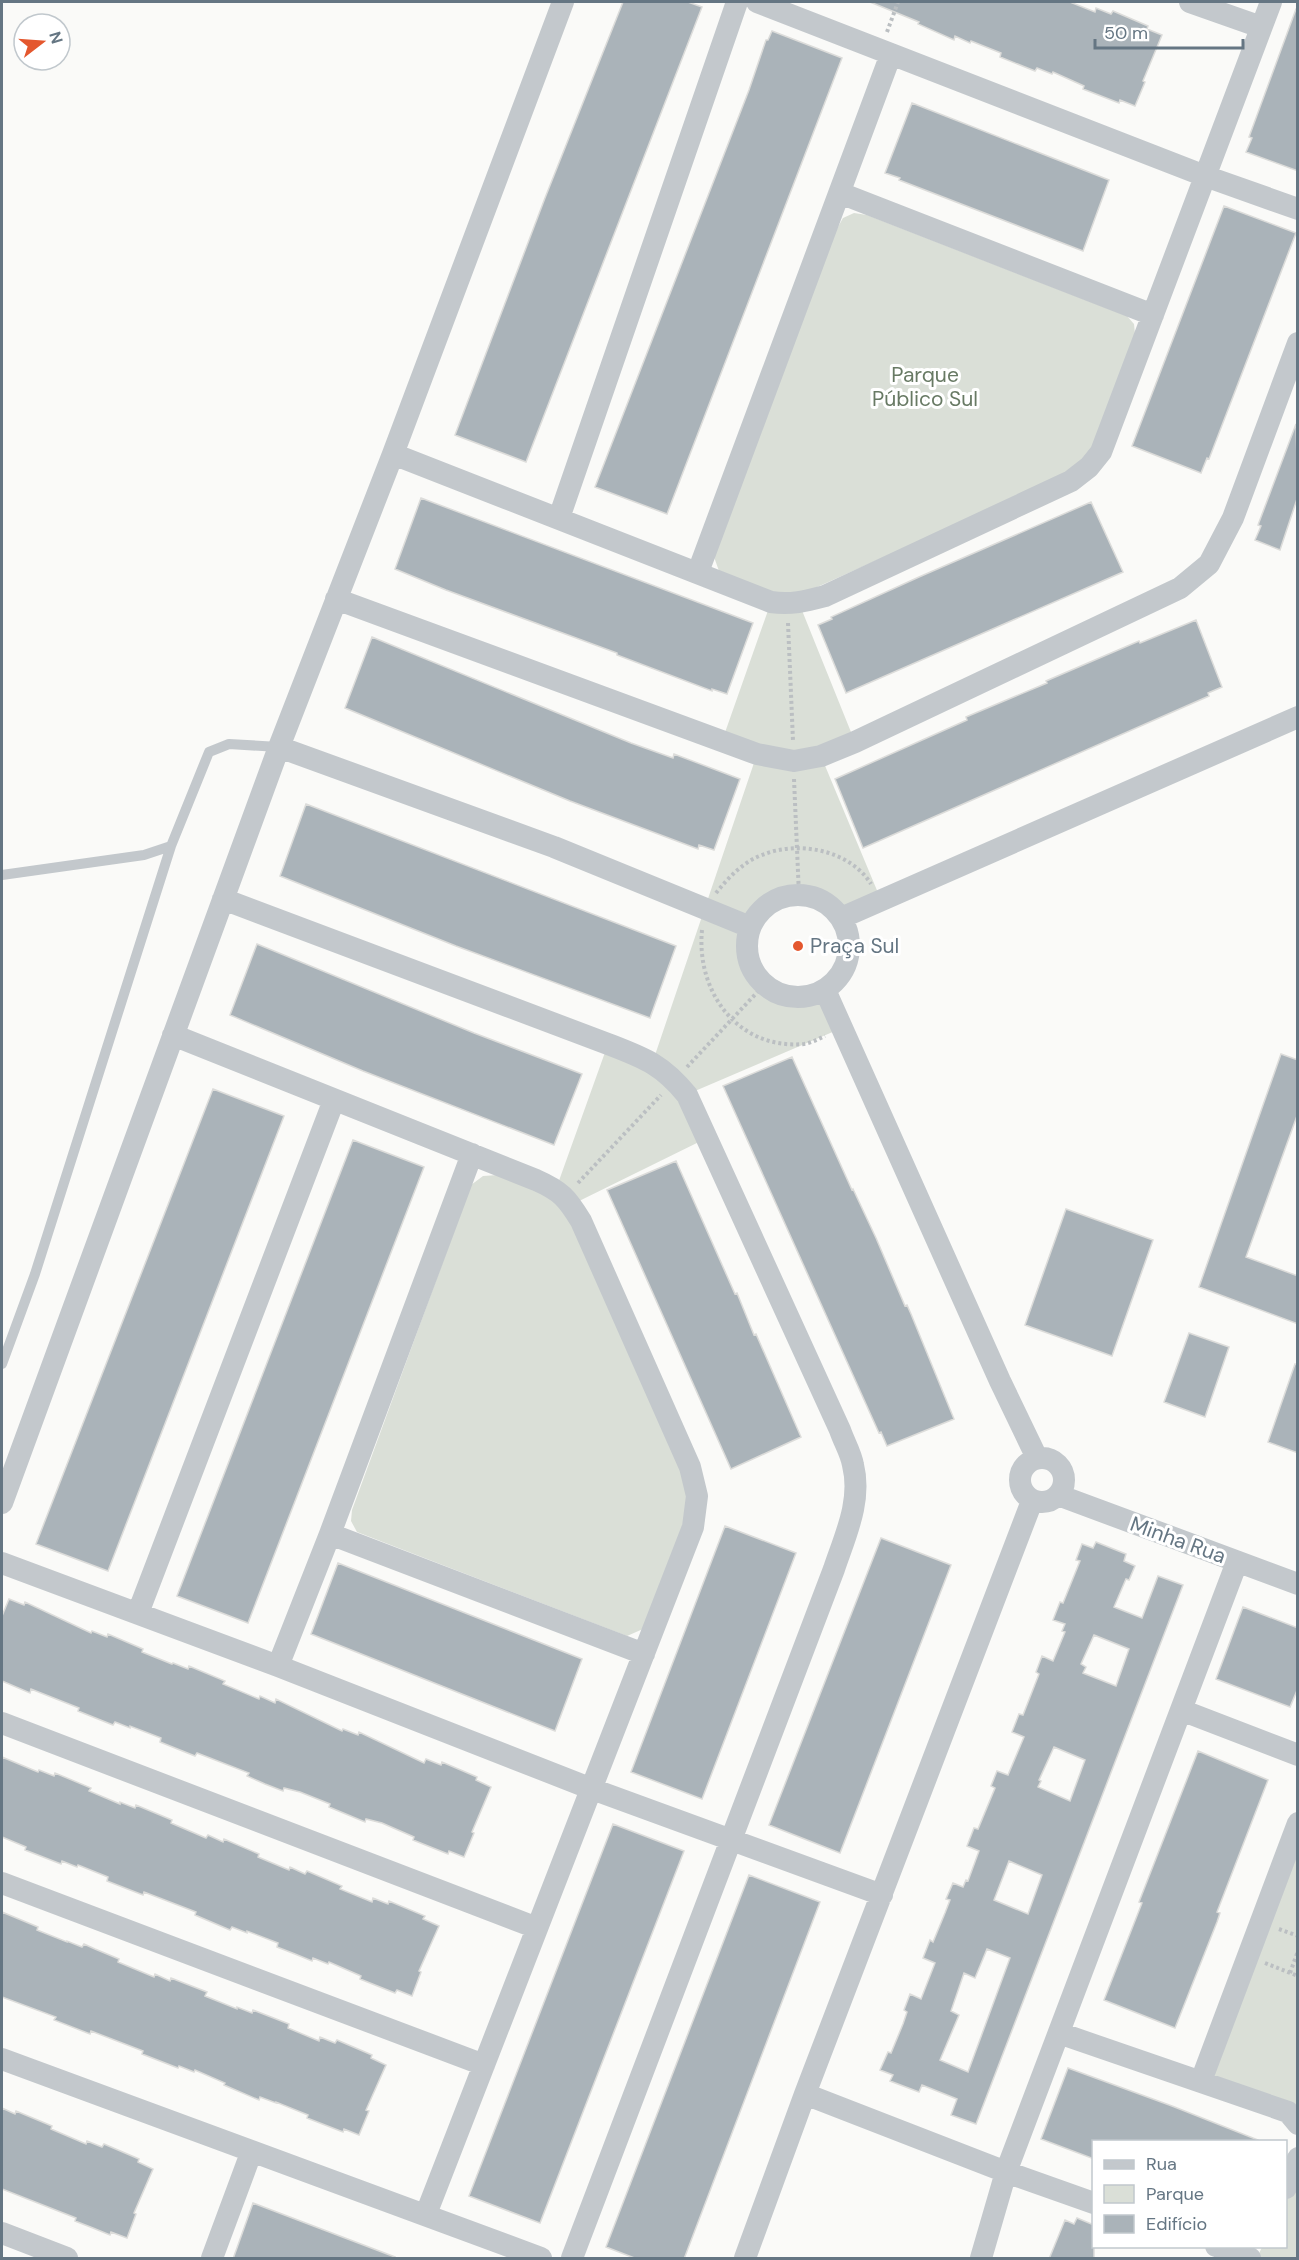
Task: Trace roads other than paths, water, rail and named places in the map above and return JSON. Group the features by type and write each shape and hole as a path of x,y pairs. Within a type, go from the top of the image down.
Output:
{"street":[{"path":"2,1503 279,747 393,454 563,2"},
{"path":"559,518 737,2"},
{"path":"757,2 1205,176 1298,209"},
{"path":"1190,2 1261,27"},
{"path":"393,454 771,602 787,604 825,596 1071,482 1089,467 1101,452 1271,2"},
{"path":"698,572 840,193 886,52"},
{"path":"840,193 1153,315"},
{"path":"336,599 757,754 794,761 821,756 866,737 1180,588 1209,564 1233,518 1298,343"},
{"path":"841,918 1298,717"},
{"path":"279,747 554,847 750,927"},
{"path":"799,895 815,898 830,906 841,918 848,933 847,964 838,980 825,990 810,996 794,998 764,985 754,972 748,957 747,942 750,927 758,914 769,904 783,897 799,895"},
{"path":"223,899 652,1062 675,1080 687,1095 840,1430 853,1464 856,1487 854,1509 834,1569 572,2259"},
{"path":"825,990 1000,1381 1037,1458"},
{"path":"173,1035 472,1154 555,1189 566,1196 581,1221 690,1467 697,1497 693,1527 426,2214"},
{"path":"138,1613 334,1100"},
{"path":"278,1666 330,1534 472,1154"},
{"path":"1037,1458 1051,1460 1061,1469 1064,1482 1058,1495 1046,1502 1032,1501 1022,1491 1019,1478 1025,1465 1037,1458"},
{"name":"Minha Rua","path":"1058,1495 1298,1584"},
{"path":"745,2259 1032,1501"},
{"path":"330,1534 644,1654"},
{"path":"981,2259 1006,2172 1238,1562"},
{"path":"2,1563 278,1666 591,1789 882,1895"},
{"path":"1181,1710 1298,1755"},
{"path":"2,1723 537,1928"},
{"path":"1201,2081 1298,1823"},
{"path":"2,1883 484,2065"},
{"path":"1059,2033 1288,2112 1298,2124"},
{"path":"2,2059 251,2153 426,2214 541,2259"},
{"path":"806,2094 1006,2172 1092,2202"},
{"path":"212,2259 251,2153"},
{"path":"1287,2186 1298,2158"},
{"path":"2,2233 67,2259"},
{"path":"1219,2248 1245,2257 1260,2248"}],"lane":[{"path":"2,1364 35,1274 171,846 209,752 229,744 279,747"},
{"path":"2,875 144,855 171,846"}],"place":[{"name":"Praça Sul","path":"798,946"}],"park label":[{"name":"Parque Público Sul","path":"925,387"}]}
